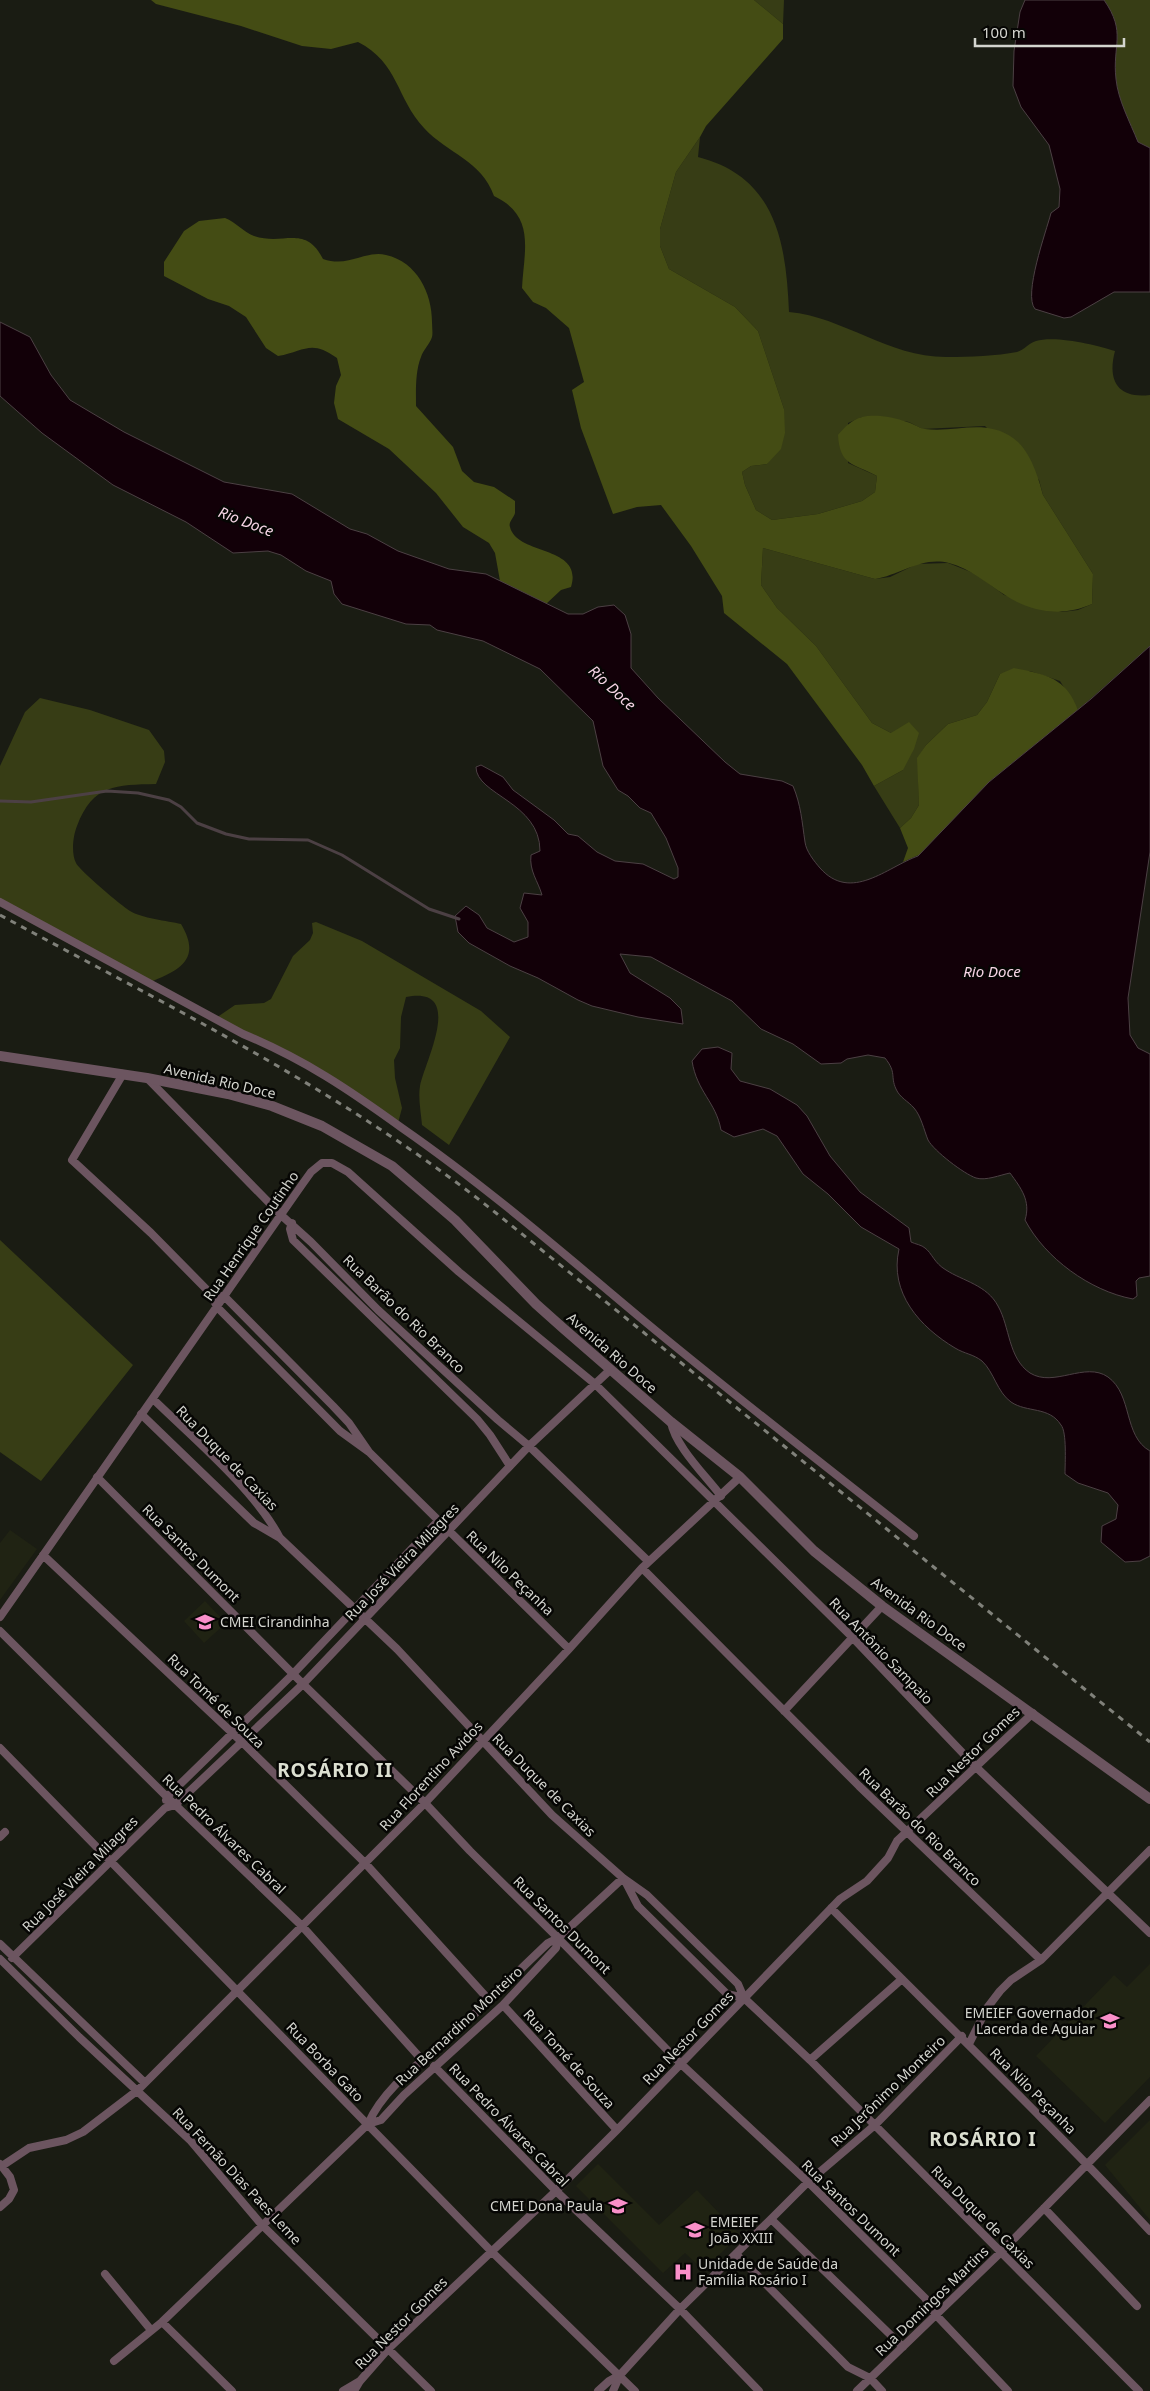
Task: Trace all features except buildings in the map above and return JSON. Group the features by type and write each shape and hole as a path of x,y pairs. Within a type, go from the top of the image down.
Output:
{"street":[{"path":"0,902 242,1034 282,1051 335,1080 499,1199 644,1320 914,1536"},
{"name":"Avenida Rio Doce","path":"0,1056 148,1078 228,1094 272,1106 322,1126 384,1162 455,1220 536,1304 610,1370 740,1477 814,1551 882,1606 1150,1799"},
{"path":"123,1074 72,1160 151,1232 211,1294 225,1297"},
{"name":"Rua Barão do Rio Branco","path":"148,1078 281,1215 292,1223 378,1310 529,1446 648,1561"},
{"name":"Rua Henrique Coutinho","path":"0,1617 311,1172 322,1163 332,1163 348,1172 459,1272 595,1384"},
{"path":"292,1223 290,1229 294,1240 477,1419 510,1466"},
{"name":"Rua Nilo Peçanha","path":"211,1294 217,1307 340,1432 369,1452"},
{"name":"Rua Nilo Peçanha","path":"225,1297 349,1423 369,1452 569,1649"},
{"name":"Rua José Vieira Milagres","path":"12,1958 165,1808 175,1805 243,1743 303,1684 529,1446 610,1370"},
{"name":"Rua Antônio Sampaio","path":"595,1384 853,1638 977,1768 1150,1933"},
{"name":"Rua Duque de Caxias","path":"153,1399 248,1495 272,1523 280,1538"},
{"name":"Rua Duque de Caxias","path":"141,1414 254,1523 280,1538 364,1618 435,1688 552,1815 623,1878 647,1895 738,1984 744,1998 810,2060 1139,2391"},
{"path":"671,1422 673,1432 682,1446 721,1496"},
{"name":"Rua Santos Dumont","path":"97,1476 303,1684 426,1803 470,1852 558,1938 680,2063 808,2182 925,2298 936,2315 1008,2391"},
{"name":"Rua Florentino Avidos","path":"1,2165 29,2148 66,2140 83,2132 138,2090 426,1803 648,1561 714,1503 740,1477"},
{"path":"165,1808 166,1797 293,1674 438,1521"},
{"name":"Rua Tomé de Souza","path":"43,1555 243,1743 365,1863 489,2000"},
{"name":"Rua Barão do Rio Branco","path":"642,1568 784,1711 1040,1960"},
{"path":"784,1711 882,1606"},
{"name":"Rua Pedro Álvares Cabral","path":"0,1631 166,1797 302,1926 423,2061"},
{"name":"Rua Nestor Gomes","path":"354,2391 360,2381 388,2349 556,2191 831,1908 847,1893 867,1881 888,1858 897,1841 977,1768 1032,1713"},
{"name":"Rua Borba Gato","path":"0,1748 492,2252 635,2391"},
{"path":"969,2044 987,2008 1000,1991 1011,1980 1040,1960 1150,1850"},
{"name":"Rua Duque de Caxias","path":"623,1878 638,1906 727,1994 744,1998"},
{"name":"Rua Bernardino Monteiro","path":"114,2361 162,2322 368,2124 373,2112 394,2087 548,1943 558,1938 623,1878"},
{"name":"Rua Nilo Peçanha","path":"831,1908 902,1980 962,2036 1087,2163 1150,2231"},
{"name":"Rua Bernardino Monteiro","path":"368,2124 381,2120 434,2066 503,2005 556,1948 558,1938"},
{"path":"0,1944 12,1958 145,2083"},
{"name":"Rua Fernão Dias Paes Leme","path":"2,1966 190,2140 262,2224 430,2391"},
{"path":"810,2060 902,1980"},
{"name":"Rua Tomé de Souza","path":"503,2005 617,2130"},
{"name":"Rua Jerônimo Monteiro","path":"598,2391 620,2376 680,2309 808,2182 875,2125 962,2036"},
{"name":"Rua Pedro Álvares Cabral","path":"434,2066 556,2191 680,2309 759,2391"},
{"name":"Rua Domingos Martins","path":"857,2391 1000,2253 1150,2100"},
{"path":"0,2207 9,2199 14,2190 13,2182 1,2165"},
{"path":"1044,2208 1136,2306"},
{"path":"771,2219 903,2347"},
{"path":"736,2254 848,2367 870,2378 882,2391"},
{"path":"105,2274 151,2330"},
{"path":"162,2322 232,2391"},
{"name":"Rua Jerônimo Monteiro","path":"613,2391 620,2376"},
{"name":"Rua Nestor Gomes","path":"343,2391 360,2381"}],"shaded area":[{"path":"10,1530 37,1549 0,1600 0,1543"},
{"name":"CMEI Cirandinha","path":"205,1601 226,1623 204,1643 184,1621"},
{"name":"EMEIEF Governador Lacerda de Aguiar","path":"1150,1964 1150,2077 1105,2123 1036,2056 1114,1975 1127,1987"},
{"path":"1150,2120 1150,2220 1105,2165"},
{"name":"EMEIEF João XXIII","path":"598,2164 659,2225 697,2190 740,2235 703,2270 685,2253 663,2273 576,2186"}],"green space":[{"path":"151,0 754,0 783,24 783,39 706,126 676,172 660,229 660,246 669,269 735,307 758,331 784,409 785,433 781,449 767,464 751,466 742,472 745,485 756,510 772,520 818,514 862,501 875,492 877,476 849,462 839,445 838,435 858,418 873,416 890,417 920,428 937,430 981,427 992,429 1013,438 1029,456 1043,495 1093,574 1092,604 1070,611 1059,612 1025,606 971,573 949,563 930,562 920,564 875,579 763,548 761,585 777,608 816,646 872,723 891,733 909,722 919,733 914,749 903,770 874,786 862,765 787,664 724,613 722,596 691,546 661,505 637,507 613,514 581,428 572,390 584,382 569,328 546,308 533,302 522,288 525,247 522,224 516,213 507,204 494,196 481,174 424,128 415,117 382,60 358,42 331,49 302,46 241,26 156,4"},
{"path":"754,0 784,0 783,24"},
{"path":"1104,0 1150,0 1150,148 1138,142 1119,95 1115,67 1117,31 1111,11"},
{"path":"700,137 698,157 724,167 745,180 760,196 772,216 784,261 789,312 829,321 886,345 926,356 965,357 1017,352 1033,342 1044,339 1087,344 1115,351 1113,362 1114,379 1123,391 1130,394 1150,395 1150,646 1078,710 1060,681 1030,671 1000,674 987,702 977,715 948,724 926,745 918,758 919,805 911,818 900,828 874,786 903,770 891,733 872,723 816,646 777,608 761,585 763,548 875,579 890,577 917,564 948,563 976,574 1004,595 1062,612 1078,610 1092,604 1093,574 1043,495 1039,480 985,426 922,429 909,422 878,417 862,417 848,423 848,463 877,476 875,492 862,501 818,514 772,520 756,510 745,485 742,472 751,466 767,464 784,409 758,331 735,307 669,269 660,246 660,229 676,172"},
{"path":"225,218 254,236 275,239 293,238 309,242 316,248 323,259 341,261 378,254 386,255 406,264 414,272 421,280 429,300 432,332 431,340 422,354 419,363 416,382 416,406 453,447 462,471 474,482 494,487 515,501 515,513 510,522 510,527 515,536 524,543 559,557 568,564 572,574 571,587 561,590 546,604 500,581 495,553 489,543 463,527 436,493 389,449 338,419 334,403 336,386 341,375 337,358 328,352 314,348 302,349 278,356 266,348 246,317 229,306 208,299 164,276 164,262 184,231 199,221"},
{"path":"1014,668 1045,675 1061,684 1073,699 1078,710 989,782 923,853 903,862 908,848 900,828 911,818 919,805 917,758 926,745 948,724 977,715 987,702 1000,674"},
{"path":"40,698 90,710 149,730 164,751 165,762 156,784 118,787 98,795 83,812 74,835 73,844 74,859 79,867 126,908 141,916 181,924 187,936 189,946 185,962 179,968 150,982 0,901 0,766 25,712"},
{"path":"316,922 362,941 481,1011 510,1037 449,1145 422,1125 419,1100 420,1086 434,1044 438,1013 434,1002 424,996 406,997 401,1017 400,1048 394,1060 395,1078 402,1108 398,1123 330,1081 216,1018 235,1005 264,1003 271,999 293,956 310,940 313,933 312,923"},
{"path":"0,1240 133,1365 41,1481 0,1452"}],"water":[{"path":"1025,0 1104,0 1111,11 1117,31 1115,67 1119,95 1138,142 1150,148 1150,292 1114,292 1071,317 1064,318 1035,309 1032,302 1033,277 1051,213 1059,207 1060,189 1049,145 1021,107 1013,86 1014,51 1020,12"},
{"name":"Rio Doce","path":"0,322 30,337 51,375 70,400 124,432 224,482 292,494 350,529 367,534 398,551 449,569 486,574 568,614 583,614 598,607 614,605 625,615 631,634 631,668 658,698 740,774 782,781 793,786 800,807 805,842 809,852 820,868 832,878 844,882 869,879 918,856 989,782 1091,699 1150,646 1150,852 1128,998 1130,1035 1138,1048 1150,1054 1150,1276 1139,1278 1136,1281 1137,1296 1133,1299 1101,1289 1085,1281 1057,1260 1044,1247 1025,1220 1027,1213 1026,1201 1021,1189 1010,1173 989,1178 976,1178 957,1167 936,1150 928,1140 916,1111 902,1097 894,1085 891,1067 885,1058 868,1055 847,1059 841,1063 821,1064 793,1044 761,1029 732,1001 651,957 620,954 630,973 670,998 681,1009 683,1024 638,1017 592,1006 510,966 469,943 458,932 455,916 466,906 479,915 487,928 514,942 528,937 528,922 520,908 524,893 542,895 531,861 531,855 540,851 537,834 530,821 520,810 486,785 479,777 476,767 481,765 503,777 513,790 554,820 568,834 578,836 597,852 615,861 643,864 674,879 678,877 678,868 666,838 651,813 640,808 628,796 618,790 603,766 593,721 540,669 483,641 437,630 430,625 406,624 342,604 334,594 331,581 306,571 281,555 268,551 233,553 186,522 113,485 42,433 0,396"},
{"path":"718,1047 732,1053 731,1069 740,1081 770,1089 797,1105 807,1116 830,1156 860,1192 909,1228 911,1242 925,1248 942,1267 988,1293 1002,1314 1017,1359 1030,1373 1039,1377 1049,1378 1089,1372 1099,1373 1108,1377 1116,1385 1136,1436 1141,1444 1150,1451 1150,1556 1140,1561 1125,1562 1101,1542 1102,1526 1116,1519 1118,1505 1108,1493 1078,1483 1065,1474 1064,1434 1061,1425 1056,1419 1044,1412 1024,1408 1011,1402 1002,1393 982,1361 942,1340 919,1319 903,1294 899,1280 897,1265 899,1249 861,1227 828,1194 803,1174 777,1136 763,1129 734,1137 721,1130 719,1120 694,1072 692,1061 702,1049"}],"waterway":[{"path":"0,801 31,802 107,791 138,793 169,800 181,807 197,823 226,834 249,839 308,840 342,855 429,909 459,919"}],"railway":[{"path":"0,915 255,1053 379,1128 438,1169 496,1213 1150,1742"}],"place":[{"name":"CMEI Cirandinha","path":"205,1622"},
{"name":"EMEIEF Governador Lacerda de Aguiar","path":"1110,2021"},
{"name":"CMEI Dona Paula","path":"618,2206"},
{"name":"EMEIEF João XXIII","path":"695,2230"},
{"name":"Unidade de Saúde da Família Rosário I","path":"683,2272"}],"district":[{"name":"ROSÁRIO II","path":"335,1770"},
{"name":"ROSÁRIO I","path":"983,2139"}]}
